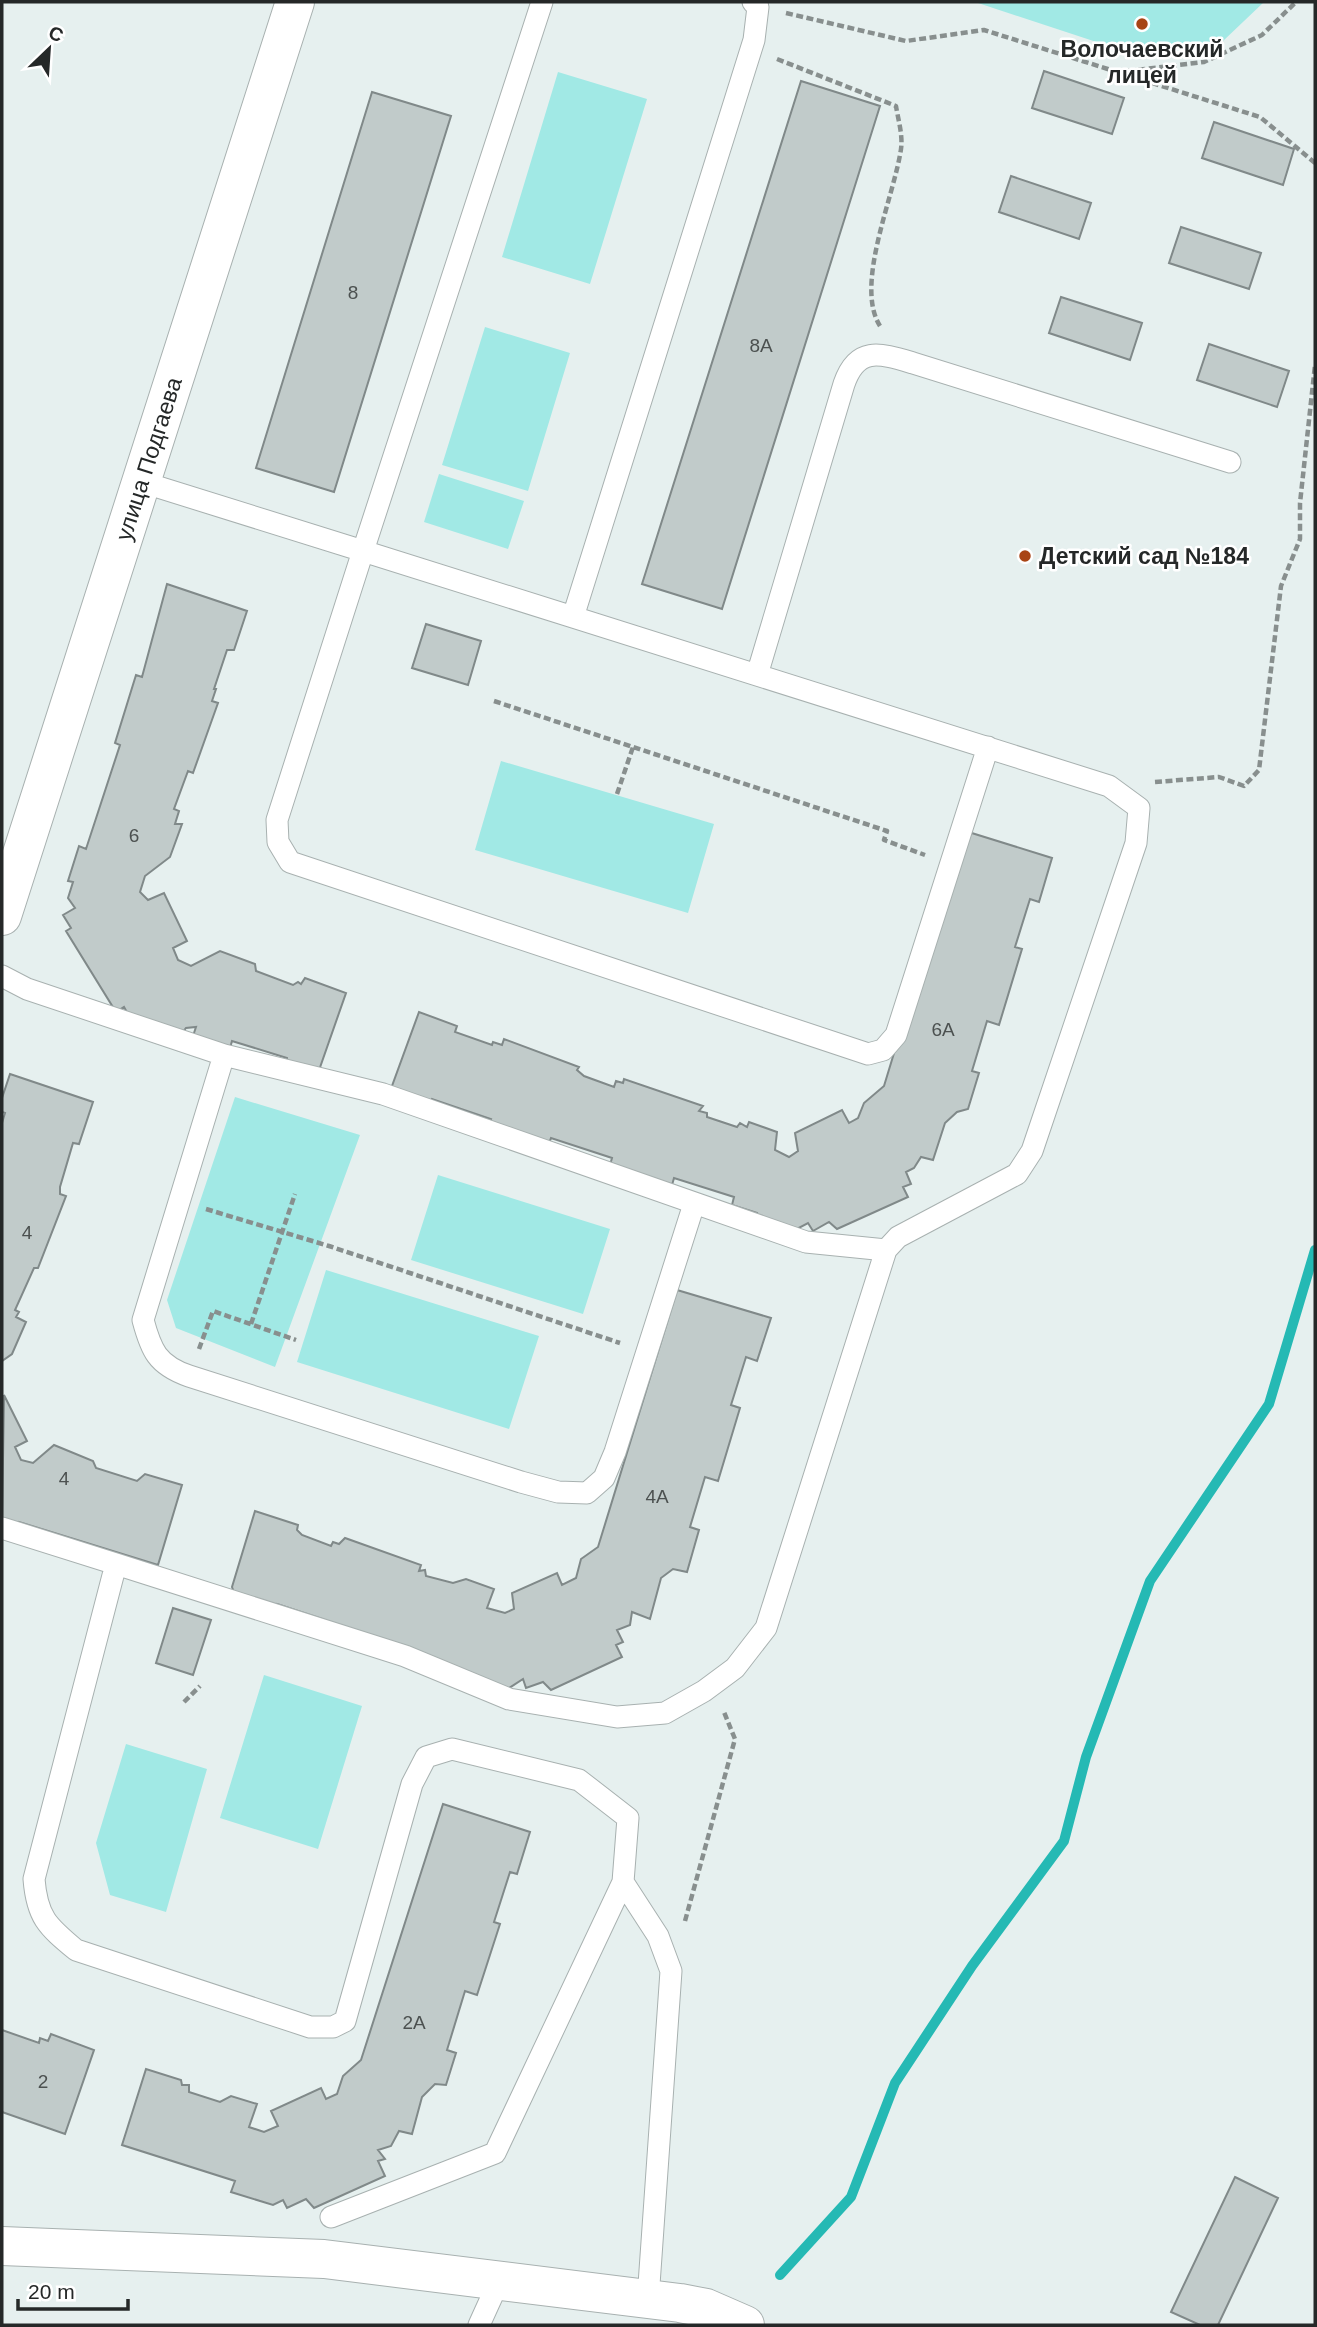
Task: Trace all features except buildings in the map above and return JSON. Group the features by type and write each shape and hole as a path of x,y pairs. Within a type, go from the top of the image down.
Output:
{"street":[{"name":"улица Подгаева","path":"2,916 295,2"},
{"path":"2,2246 324,2259 706,2308 745,2325"}],"lane":[{"path":"542,2 277,820 278,842 290,862 868,1054 883,1050 896,1035 988,747"},
{"path":"573,617 751,49 755,4"},
{"path":"757,675 850,365 860,356 892,357 913,363 1230,462"},
{"path":"2,1528 405,1656 509,1699 617,1717 665,1713 713,1685 735,1668 766,1628 886,1250 898,1237 1017,1174 1032,1151 1136,843 1139,808 1109,786 142,482"},
{"path":"2,976 27,989 224,1055 383,1094 806,1242 886,1250"},
{"path":"224,1055 143,1320 151,1350 172,1370 188,1376 521,1482 558,1492 587,1493 604,1478 615,1452 694,1204"},
{"path":"116,1564 34,1879 36,1905 48,1927 76,1950 310,2027 333,2027 345,2021 412,1784 426,1757 453,1749 579,1780 628,1818 623,1882 495,2153 331,2217"},
{"path":"623,1882 658,1936 671,1971 648,2299"},
{"path":"479,2325 499,2281"}],"path":[{"path":"1124,71 1204,62 1262,35 1296,2"},
{"path":"755,4 906,41 984,30 1124,71 1260,117 1315,163"},
{"path":"751,49 896,106 902,145 869,283 872,314 883,332 860,356"},
{"path":"1109,786 1219,777 1244,786 1259,770 1281,586 1300,539 1300,503 1315,365"},
{"path":"494,701 887,831 884,840 950,865"},
{"path":"617,794 633,747"},
{"path":"251,1324 295,1194"},
{"path":"178,1201 647,1352"},
{"path":"188,1376 213,1311 296,1340"},
{"path":"671,1971 735,1739 713,1685"},
{"path":"184,1702 200,1686"}],"shaded area":[{"name":"Волочаевский лицей","path":"975,2 1264,2 1223,41 1145,58"},
{"path":"558,72 647,99 590,284 502,257"},
{"path":"485,327 570,353 528,491 442,465"},
{"path":"439,474 524,501 508,549 424,522"},
{"path":"501,761 714,824 688,913 475,850"},
{"path":"235,1097 360,1135 275,1367 176,1328 167,1300"},
{"path":"438,1175 610,1229 583,1314 411,1260"},
{"path":"326,1270 539,1336 509,1429 297,1362"},
{"path":"264,1675 362,1706 318,1849 220,1818"},
{"path":"126,1744 207,1769 166,1912 110,1895 96,1843"}],"waterway":[{"path":"780,2275 851,2197 895,2083 972,1966 1064,1841 1086,1757 1150,1581 1269,1404 1315,1250"}],"place":[{"name":"Волочаевский лицей","path":"1142,24"},
{"name":"Детский сад №184","path":"1025,556"}]}
